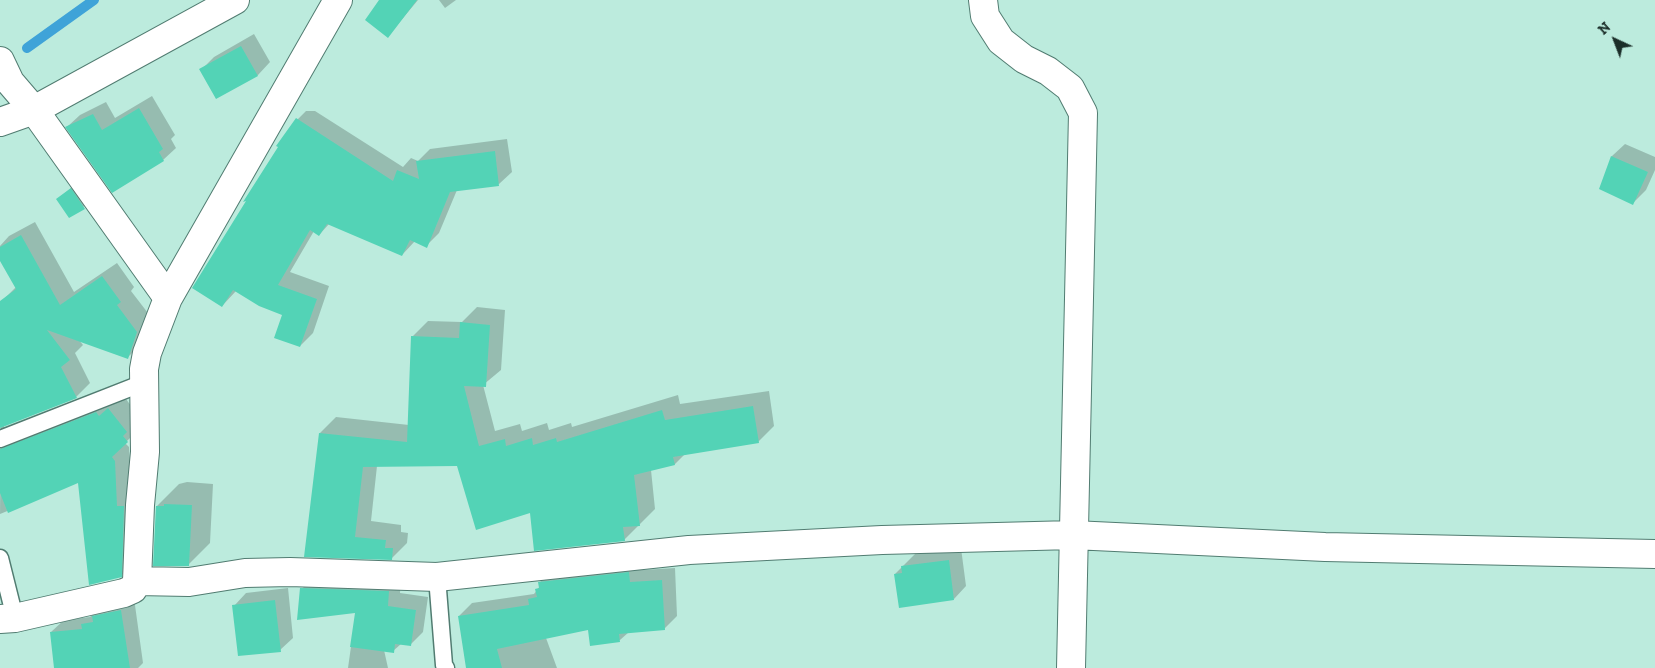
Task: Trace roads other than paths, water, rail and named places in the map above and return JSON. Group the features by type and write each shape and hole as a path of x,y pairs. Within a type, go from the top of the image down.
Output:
{"street":[{"path":"0,122 34,110 235,0"},
{"path":"8,618 124,593 132,589 137,581 140,505 145,452 143,383 146,353 168,298 338,0"},
{"path":"983,0 985,16 1001,41 1024,59 1048,71 1070,88 1083,113 1071,668"},
{"path":"0,61 10,82 34,110 168,298"},
{"path":"137,581 190,582 245,573 290,572 437,578 689,550 882,540 1073,535 1324,547 1655,554"}],"lane":[{"path":"0,439 143,383"},
{"path":"0,558 8,618"},
{"path":"437,578 444,665 446,668"}],"waterway":[{"path":"27,48 94,0"}]}
